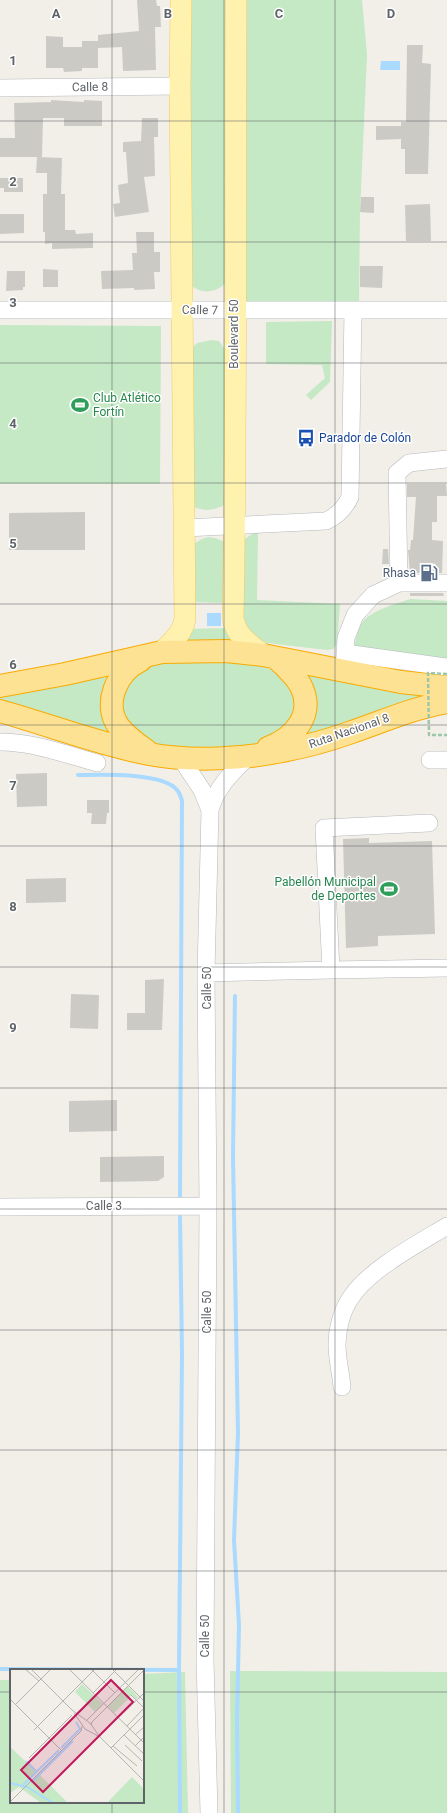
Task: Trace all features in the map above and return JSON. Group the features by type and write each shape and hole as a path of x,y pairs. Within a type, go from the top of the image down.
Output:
{"highway":[{"path":"0,686 155,655 226,651 344,663 401,682 447,687"},
{"path":"150,754 127,736 118,726 113,716 112,704 113,692 116,683 124,672 132,664 155,655"},
{"name":"Ruta Nacional 8","path":"250,756 285,740 294,732 305,709 305,697 300,685 292,674 270,656"},
{"name":"Ruta Nacional 8","path":"0,711 88,739 150,754 180,757 229,758 286,750 325,741 404,712 447,702"}],"main road":[{"path":"155,655 175,639 184,626 185,528 180,86 181,0"},
{"name":"Boulevard 50","path":"236,0 234,311 235,526 233,618 234,625 243,640 270,656"}],"street":[{"name":"Calle 8","path":"0,88 180,86"},
{"name":"Calle 7","path":"0,310 447,310"},
{"path":"185,528 326,521 338,515 350,496 353,310"},
{"path":"399,583 397,472 408,462 447,459"},
{"path":"447,583 399,583 373,595 355,615 346,638 344,663 447,666"},
{"path":"0,742 14,742 35,746 97,763"},
{"name":"Calle 50","path":"209,1813 205,1659 208,1206 206,973 210,810 218,791 234,770 250,756"},
{"name":"Calle 50","path":"180,757 202,790 210,810"},
{"path":"430,760 447,760"},
{"path":"331,970 324,828 429,823"},
{"path":"206,973 447,968"},
{"name":"Calle 3","path":"0,1207 208,1206"},
{"path":"342,1387 337,1345 342,1315 352,1295 361,1285 379,1270 447,1226"}],"path":[{"path":"447,674 428,674 429,735 447,735"}],"green space":[{"path":"189,0 229,0 226,283 218,289 210,291 201,291 192,286"},
{"path":"240,0 362,0 367,55 360,212 359,302 254,303 243,301"},
{"path":"332,321 330,382 311,400 306,395 325,378 322,365 266,364 266,322"},
{"name":"Club Atlético Fortín","path":"0,325 161,326 160,484 0,484"},
{"path":"212,340 219,341 226,351 227,503 215,509 207,510 194,507 190,350 197,343"},
{"path":"359,499 355,507 340,522 267,529 258,534 257,600 340,604 337,644 333,649 327,650 267,643 254,637 239,622 241,542 260,528 328,523 351,501"},
{"path":"208,537 225,542 227,603 190,602 192,545"},
{"path":"411,599 447,601 447,662 353,654 358,631 365,619 377,611"},
{"path":"230,628 237,641 176,645 189,629"},
{"path":"208,660 260,665 281,674 297,697 290,724 265,741 248,746 224,749 168,749 150,745 122,715 121,694 125,684 144,668 162,662"},
{"path":"301,667 433,696 300,739"},
{"path":"108,674 102,690 101,707 105,723 114,738 0,701 0,692"},
{"path":"230,1671 447,1672 447,1813 231,1813"},
{"path":"185,1672 188,1813 0,1813 0,1680 10,1680 10,1803 144,1803 144,1674"}],"water":[{"path":"381,61 400,61 400,70 380,70"},
{"path":"207,613 221,613 221,626 207,626"}],"building":[{"path":"137,0 156,0 157,6 160,6 161,27 155,27 156,70 123,71 122,47 98,48 98,68 82,68 82,71 64,72 63,68 46,68 46,36 63,37 63,47 82,47 82,41 98,41 98,35 139,31"},
{"path":"407,45 423,45 422,63 431,64 428,174 405,174 405,149 401,149 401,139 376,140 376,126 401,126 401,122 406,122"},
{"path":"51,100 84,102 84,100 102,101 102,126 64,126 64,118 43,118 42,157 0,157 0,138 15,138 14,103 51,102"},
{"path":"142,118 158,118 158,137 154,137 155,176 144,177 149,212 115,217 113,204 120,203 118,185 128,183 126,152 123,152 123,142 141,141"},
{"path":"37,157 62,158 61,194 65,194 65,230 75,230 76,234 93,233 93,248 52,249 52,243 45,244 45,232 43,232 43,194 47,194 47,173 36,173"},
{"path":"0,178 23,178 23,192 4,192 4,188 0,188"},
{"path":"361,197 374,197 374,213 360,212"},
{"path":"430,204 431,241 406,241 405,205"},
{"path":"0,214 24,214 24,233 0,234"},
{"path":"136,232 154,232 154,252 160,252 160,272 154,272 155,289 102,289 101,271 133,270 132,253 137,253"},
{"path":"360,266 383,266 382,288 360,287"},
{"path":"43,269 58,270 58,287 43,287"},
{"path":"7,271 25,271 25,287 23,287 23,290 6,291"},
{"path":"407,484 446,484 447,496 437,496 437,522 432,522 432,540 443,541 442,573 410,573 408,550 410,550 411,540 413,540 416,497 407,497"},
{"path":"85,512 85,550 9,550 9,513"},
{"path":"383,549 388,549 389,564 382,564"},
{"path":"410,593 443,593 444,596 410,596"},
{"path":"47,773 47,806 17,807 16,774"},
{"path":"87,800 109,800 109,813 107,813 106,824 91,824 92,813 87,813"},
{"name":"Pabellón Municipal de Deportes","path":"369,838 369,843 432,841 435,934 378,936 378,946 346,948 343,839"},
{"path":"66,878 66,902 26,903 26,879"},
{"path":"164,979 162,1030 127,1030 127,1013 145,1013 145,980"},
{"path":"71,994 99,995 98,1029 70,1028"},
{"path":"117,1100 117,1131 69,1132 69,1101"},
{"path":"164,1156 164,1177 158,1181 100,1182 100,1157"}],"waterway":[{"path":"78,775 115,775 145,777 158,780 169,784 177,790 182,801 180,1196"},
{"path":"235,996 233,1157 238,1433 234,1540 239,1625 237,1720 238,1813"},
{"path":"180,1217 182,1353 179,1670 180,1813"},
{"path":"0,1669 10,1669"},
{"path":"144,1670 179,1670"}],"place":[{"name":"Club Atlético Fortín","path":"80,405"},
{"name":"Parador de Colón","path":"306,438"},
{"name":"Rhasa","path":"429,573"},
{"name":"Pabellón Municipal de Deportes","path":"389,889"}]}
